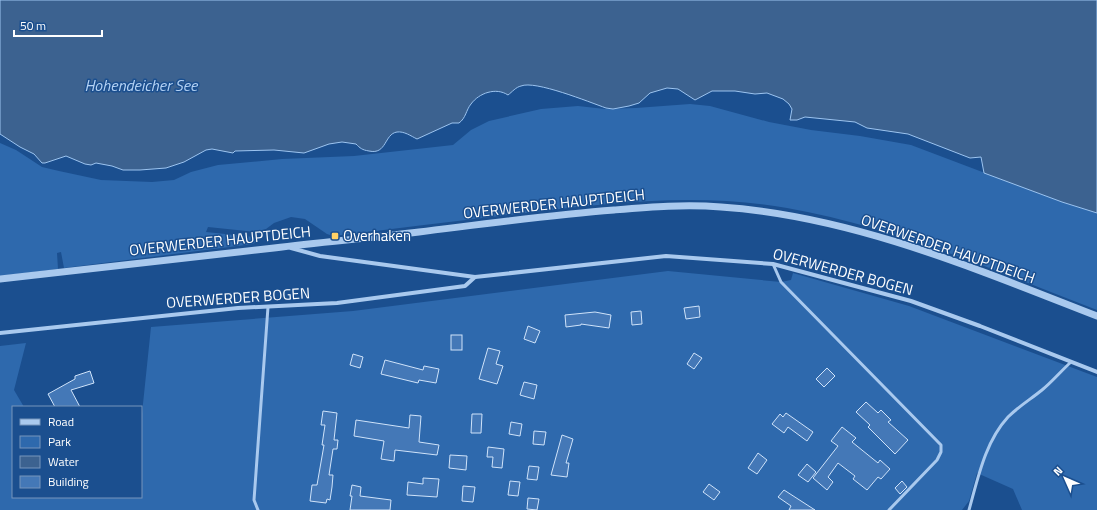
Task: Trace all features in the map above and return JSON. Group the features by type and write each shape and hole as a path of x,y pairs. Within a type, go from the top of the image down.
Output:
{"street":[{"name":"OVERWERDER HAUPTDEICH","path":"0,279 287,246 385,237 547,216 671,205 721,207 779,214 821,222 871,235 912,247 980,271 1097,316"},
{"name":"OVERWERDER BOGEN","path":"287,246 320,256 475,277 666,256 773,264 911,301 980,326 1097,372"},
{"name":"OVERWERDER BOGEN","path":"0,333 238,308 337,303 465,286 475,277"}],"lane":[{"path":"773,264 781,282 940,445 941,452 938,460 889,510"},
{"path":"258,510 254,500 268,307"},
{"path":"969,510 981,466 994,437 1007,418 1021,405 1043,389 1071,362"}],"green space":[{"path":"690,104 710,106 769,122 811,130 860,136 911,145 1062,202 1097,213 1097,310 945,252 867,226 787,208 753,203 720,201 652,201 584,206 333,236 327,234 305,219 291,217 274,223 266,229 257,232 208,227 206,232 254,237 257,241 253,244 64,268 61,252 57,253 58,269 0,276 0,143 16,150 42,167 101,180 152,182 174,180 191,172 218,165 282,159 354,156 453,145 471,130 489,121 541,109 578,106 605,109 636,108"},
{"path":"668,271 781,282 791,280 793,273 909,306 1097,377 1097,510 1022,510 1013,489 977,473 969,501 962,510 0,510 0,346 26,343 14,390 23,406 12,406 12,498 142,498 142,413 151,327 353,311"}],"water":[{"name":"Hohendeicher See","path":"0,0 1097,0 1097,213 1062,202 984,173 981,157 970,158 908,134 867,128 855,122 805,117 797,120 790,120 792,109 783,99 767,93 755,94 735,91 712,91 695,100 678,89 667,88 650,93 639,103 613,109 550,89 528,85 517,87 508,95 498,91 483,94 474,100 459,123 452,123 417,139 405,133 397,132 390,136 379,150 375,151 360,148 356,144 342,142 329,144 304,153 274,150 235,151 233,153 212,149 206,150 184,162 166,168 140,170 123,170 96,163 91,165 85,164 66,156 42,163 34,154 0,134"}],"building":[{"path":"699,306 700,317 686,319 684,308"},
{"path":"641,311 642,324 632,325 631,312"},
{"path":"595,312 611,315 609,328 581,324 566,327 565,315"},
{"path":"528,326 540,331 535,343 524,339"},
{"path":"451,335 462,335 462,350 451,350"},
{"path":"488,348 500,351 496,364 503,366 497,384 479,379"},
{"path":"694,353 702,358 694,369 687,364"},
{"path":"353,354 363,357 360,368 350,365"},
{"path":"385,360 423,370 424,366 439,369 436,383 419,380 418,383 381,374"},
{"path":"827,368 835,376 824,387 816,379"},
{"path":"90,371 94,383 71,390 79,406 54,406 48,394 75,379 75,376"},
{"path":"524,382 537,385 534,399 520,395"},
{"path":"866,402 878,413 881,410 891,420 888,422 908,440 895,454 868,427 870,425 856,412"},
{"path":"323,411 337,413 334,440 338,440 337,449 333,449 329,475 333,475 330,500 327,499 326,503 310,501 312,485 317,485 324,445 322,445 325,425 321,425"},
{"path":"786,413 813,432 807,441 788,427 784,433 772,424 780,414 783,417"},
{"path":"472,414 482,414 481,433 471,433"},
{"path":"410,415 421,416 419,442 439,445 437,455 395,450 394,461 381,459 384,441 354,436 356,420 409,428"},
{"path":"511,422 522,424 520,436 509,434"},
{"path":"842,427 856,438 852,442 878,463 880,460 890,469 881,479 878,477 867,490 853,479 855,476 838,463 828,477 833,482 827,490 813,478 838,446 831,441"},
{"path":"534,431 546,432 544,445 533,444"},
{"path":"562,435 573,439 566,463 569,463 567,477 551,475"},
{"path":"488,447 504,449 502,468 492,467 493,457 487,457"},
{"path":"758,453 767,460 757,474 748,468"},
{"path":"450,455 467,456 466,470 449,468"},
{"path":"807,464 816,472 808,482 798,475"},
{"path":"529,466 539,467 537,480 527,479"},
{"path":"423,478 439,479 437,497 407,495 408,482 423,484"},
{"path":"510,481 520,482 518,496 508,495"},
{"path":"902,481 907,487 900,494 895,488"},
{"path":"709,484 720,492 714,500 703,492"},
{"path":"352,485 361,487 360,496 391,500 390,510 350,510"},
{"path":"463,486 475,487 473,502 462,501"},
{"path":"784,490 815,510 789,510 791,506 778,497"},
{"path":"528,498 539,499 537,510 527,509"}],"place":[{"name":"Overhaken","path":"335,236"}]}
